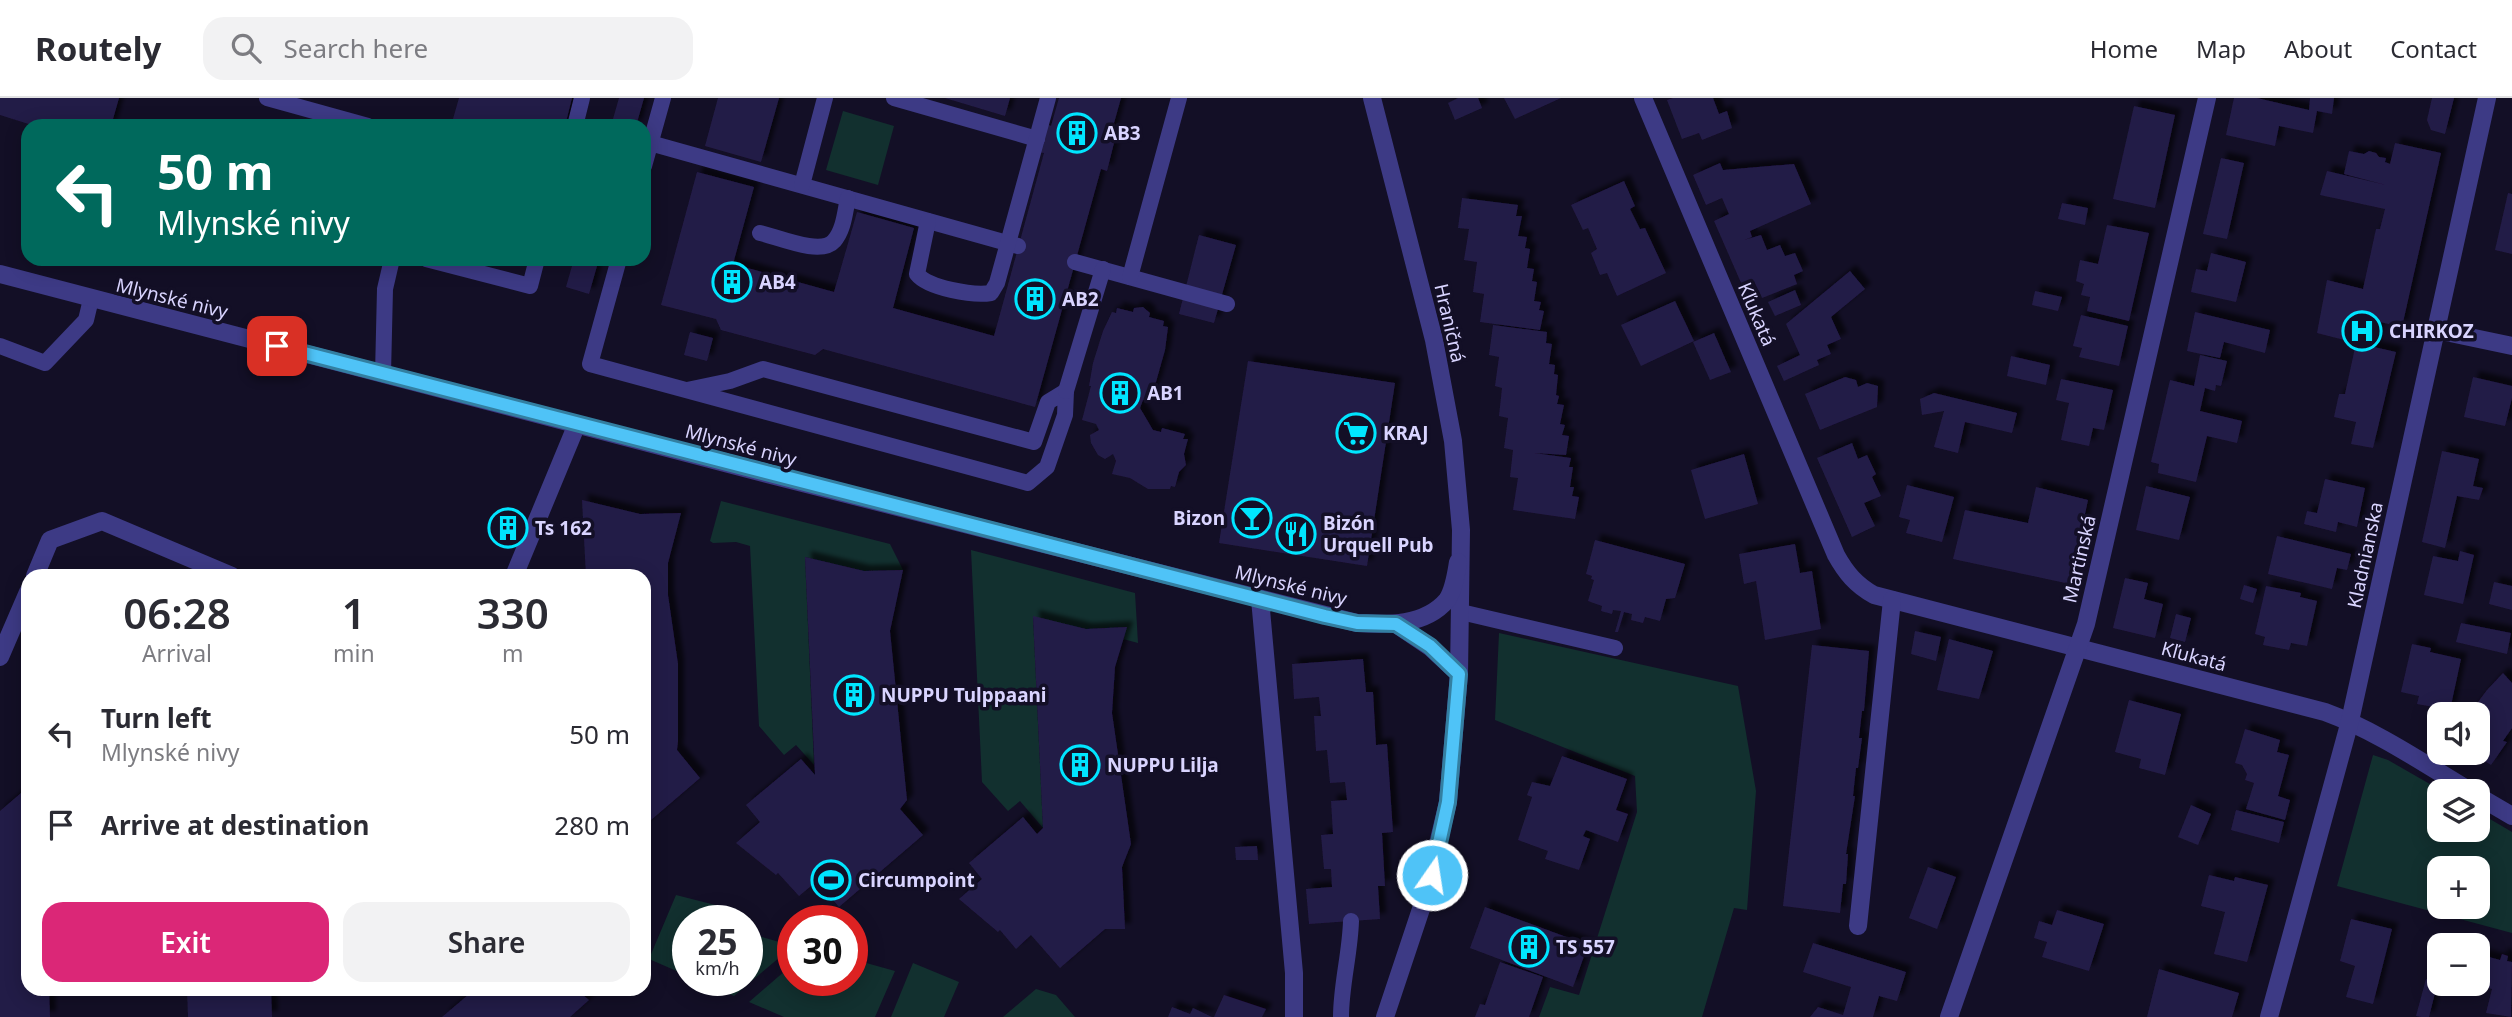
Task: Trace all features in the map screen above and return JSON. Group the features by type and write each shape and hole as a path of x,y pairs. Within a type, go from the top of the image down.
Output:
{"street":[{"name":"Hraničná","path":"1372,98 1434,340 1458,489 1461,530 1458,562 1461,612 1459,674 1448,802 1426,894 1385,1017"},
{"name":"Kľukatá","path":"1643,98 1836,555 1850,577 1861,588 1892,600 2325,712 2350,721 2449,779"},
{"name":"Martinská","path":"1948,1017 2086,625 2207,98"},
{"name":"Kladnianska","path":"2269,1017 2350,721 2487,98"},
{"name":"Mlynské nivy","path":"0,274 1260,599 1357,623 1396,624"},
{"path":"2437,330 2512,346"},
{"path":"517,569 577,424"},
{"path":"38,569 50,540 102,521 215,569"},
{"name":"Hraničná","path":"1396,624 1420,618 1447,599 1458,562"},
{"path":"1260,599 1294,974 1294,1017"},
{"path":"1857,926 1892,600"},
{"path":"0,657 21,608"},
{"path":"1396,624 1430,646 1459,674"},
{"path":"2490,803 2512,816"}],"lane":[{"path":"267,98 343,119"},
{"path":"577,119 582,98"},
{"path":"651,140 663,98"},
{"path":"802,185 825,98"},
{"path":"894,98 922,102 1037,139"},
{"path":"928,220 916,274 922,280 966,293 991,293 1013,244 1048,98"},
{"path":"1130,277 1179,98"},
{"path":"651,143 1013,244"},
{"path":"760,233 818,249 833,243 840,232 848,198"},
{"path":"1075,262 1227,304"},
{"path":"383,374 385,289 390,266"},
{"path":"453,266 530,286 535,266"},
{"path":"617,266 590,363 1028,483 1046,467 1065,415 1066,391 1103,269"},
{"path":"0,346 46,363 86,320 91,299"},
{"path":"687,390 730,381 763,369 1034,442 1048,402 1066,391"},
{"path":"1461,612 1615,648"},
{"path":"1341,1017 1352,921"}],"green space":[{"path":"843,111 894,126 878,185 826,170"},
{"path":"721,501 890,544 903,570 864,571 805,557 814,765 796,745 784,755 759,726 750,546 736,542 710,541"},
{"path":"971,550 1135,593 1138,643 1123,639 1126,627 1086,629 1033,617 1043,828 1020,801 1008,811 982,782"},
{"path":"1499,633 1738,686 1756,791 1747,910 1734,908 1702,1017 1539,1017 1550,987 1579,995 1637,812 1635,776 1495,720"},
{"path":"2373,755 2388,760 2427,782 2427,842 2490,842 2490,819 2512,832 2512,933 2460,919 2490,919 2490,856 2427,856 2427,910 2337,886"},
{"path":"676,895 715,905 672,905 672,969 651,960 651,954"},
{"path":"763,937 777,941 777,960 763,971"},
{"path":"868,963 895,971 875,1017 784,1017 749,1002 756,996 763,996 763,990 777,978 777,996 868,996"},
{"path":"913,963 959,982 944,1017 891,1017"},
{"path":"1036,989 1056,995 1075,1017 1003,1017"}],"building":[{"path":"0,98 119,98 113,119 21,119 21,122 0,115"},
{"path":"459,98 572,98 567,119 453,119"},
{"path":"619,98 644,98 638,119 613,119"},
{"path":"718,98 779,98 761,162 705,146"},
{"path":"945,98 1010,98 1005,116"},
{"name":"AB4","path":"1059,98 1121,98 1109,141 1114,143 1107,171 1101,169 1035,407 823,349 815,355 721,330 716,319 661,305 697,172 754,187 733,264 834,292 857,212 914,228 893,308 994,336 1044,153 1038,152 1046,124 1051,126"},
{"path":"1458,98 1478,98 1482,108 1455,120 1448,103"},
{"path":"1504,98 1561,98 1515,119"},
{"path":"1713,98 1719,114 1727,111 1732,128 1702,140 1699,133 1682,139 1667,100"},
{"path":"2234,98 2257,98 2309,110 2310,98 2334,98 2332,114 2317,111 2313,133 2279,126 2275,146 2226,135"},
{"path":"2432,98 2454,98 2445,134 2431,130 2427,120"},
{"path":"2134,106 2175,115 2155,208 2113,199"},
{"path":"2395,143 2441,153 2402,327 2380,322 2374,347 2396,352 2373,448 2351,444 2356,422 2334,417 2339,394 2345,394 2356,343 2317,333 2327,280 2363,289 2376,229 2380,229 2385,209 2320,195 2327,171 2386,185 2344,174 2349,151 2376,153 2379,157 2386,158 2385,162 2390,164"},
{"path":"2221,158 2244,163 2227,239 2203,234"},
{"path":"1720,163 1723,170 1794,164 1811,204 1750,231 1752,237 1744,240 1761,235 1767,250 1780,245 1785,256 1795,253 1803,271 1794,275 1797,284 1762,298 1754,281 1742,285 1714,221 1729,214 1722,198 1706,205 1693,175"},
{"path":"1624,181 1635,206 1630,209 1640,229 1645,228 1666,273 1617,296 1607,273 1600,275 1591,253 1597,249 1588,228 1583,230 1571,205"},
{"path":"2508,193 2512,194 2512,254 2495,250"},
{"path":"1462,198 1518,205 1516,216 1522,216 1518,236 1527,237 1525,248 1530,249 1527,268 1534,269 1532,281 1537,282 1534,301 1541,302 1539,310 1544,311 1540,330 1480,322 1484,294 1473,292 1477,262 1464,260 1469,229 1458,228"},
{"path":"2062,203 2088,208 2085,225 2058,219"},
{"path":"2107,225 2149,233 2129,321 2087,311 2090,297 2081,295 2084,284 2076,281 2080,260 2098,264"},
{"path":"1199,235 1236,245 1214,323 1179,314"},
{"path":"2211,253 2246,262 2236,302 2191,292 2196,269 2207,271"},
{"path":"572,266 597,266 589,294 566,287"},
{"path":"1850,271 1865,289 1831,317 1841,339 1827,345 1831,354 1817,360 1819,365 1784,381 1777,366 1800,355 1786,324"},
{"path":"1795,290 1801,305 1775,316 1768,302"},
{"path":"2035,291 2062,297 2058,311 2032,305"},
{"path":"1675,301 1694,341 1641,366 1621,325"},
{"name":"AB1","path":"1143,307 1150,313 1149,317 1164,321 1163,326 1168,327 1156,382 1147,401 1143,400 1140,408 1153,430 1161,432 1162,428 1185,434 1183,439 1188,439 1184,454 1186,465 1179,472 1175,487 1171,486 1170,489 1148,489 1130,478 1112,474 1116,461 1113,454 1105,459 1098,455 1090,435 1099,430 1096,424 1082,420 1091,386 1093,363 1112,312 1116,313 1117,308 1133,312 1134,308"},
{"path":"2195,312 2270,330 2265,353 2224,342 2220,358 2187,351"},
{"path":"2081,315 2128,326 2119,366 2079,357 2082,348 2073,346"},
{"path":"1493,325 1547,332 1546,343 1552,344 1549,364 1555,365 1554,374 1558,375 1557,404 1564,405 1560,424 1565,425 1562,435 1569,436 1566,455 1534,453 1571,458 1569,467 1573,467 1570,487 1574,487 1572,496 1579,497 1575,519 1513,510 1518,478 1510,477 1513,450 1504,448 1508,418 1499,416 1502,388 1495,386 1499,357 1489,355"},
{"path":"690,332 713,338 707,361 684,355"},
{"path":"1714,333 1731,372 1710,380 1693,342"},
{"path":"2200,355 2227,361 2221,386 2216,385 2215,391 2205,388 2200,411 2242,421 2237,443 2207,436 2196,482 2158,473 2159,464 2151,462 2170,380 2194,386"},
{"path":"2011,356 2050,365 2046,385 2007,376"},
{"path":"1248,361 1395,383 1367,566 1219,543"},
{"path":"1845,377 1856,380 1858,387 1867,383 1878,386 1877,407 1820,430 1805,394"},
{"path":"2473,377 2512,386 2505,426 2464,417"},
{"path":"2061,379 2113,390 2104,430 2093,428 2089,446 2061,440 2069,403 2056,400"},
{"path":"1934,393 2017,413 2012,433 1965,422 1958,453 1934,447 1944,411 1922,415 1920,399"},
{"path":"1852,443 1858,459 1867,455 1876,474 1872,477 1881,496 1864,503 1875,526 1852,537 1817,458"},
{"path":"2442,451 2479,459 2473,486 2483,488 2479,500 2457,496 2445,548 2422,542"},
{"path":"1744,454 1758,504 1705,519 1691,470"},
{"path":"2325,479 2365,488 2357,527 2338,522 2336,532 2304,524 2307,511 2317,513"},
{"path":"1907,485 1954,497 1942,542 1906,533 1910,520 1899,517"},
{"path":"2146,486 2190,497 2179,540 2136,530"},
{"path":"2036,487 2088,500 2070,584 1953,559 1965,510 2028,523"},
{"path":"582,500 640,514 681,513 668,563 668,595 678,664 677,750 700,778 651,820 651,569 586,569"},
{"path":"2277,536 2351,554 2347,570 2337,568 2332,589 2268,574"},
{"path":"1595,540 1685,564 1675,598 1666,599 1660,621 1645,617 1643,623 1631,620 1632,614 1624,612 1618,632 1615,632 1621,611 1613,610 1612,614 1601,611 1602,606 1588,601 1594,580 1586,574"},
{"path":"1795,544 1800,573 1812,571 1821,629 1765,640 1756,581 1744,584 1739,554"},
{"path":"2460,551 2474,555 2463,604 2424,595 2433,556 2458,561"},
{"name":"NUPPU Tulppaani","path":"805,557 864,571 903,570 890,631 907,800 900,809 923,835 841,905 837,905 817,881 799,896 778,873 776,875 736,843 760,822 746,805 801,759 815,775"},
{"path":"2125,578 2148,583 2144,599 2163,604 2155,638 2113,628"},
{"path":"2494,582 2512,586 2512,610 2489,604"},
{"path":"2244,585 2257,589 2253,603 2240,599"},
{"path":"2266,586 2301,593 2300,597 2317,601 2307,646 2291,643 2289,650 2263,645 2265,637 2255,634"},
{"path":"2176,614 2191,618 2185,642 2170,638"},
{"name":"NUPPU Lilja","path":"1033,616 1086,629 1127,627 1115,667 1112,713 1131,844 1122,867 1125,929 1105,929 1060,968 1031,935 1016,949 1000,930 998,932 959,899 982,879 969,863 1023,817 1037,834 1043,828"},
{"path":"2461,623 2511,633 2507,654 2456,642"},
{"path":"1915,631 1941,637 1936,661 1911,654"},
{"path":"1949,639 1993,651 1979,699 1937,690"},
{"path":"2412,644 2431,648 2430,652 2461,659 2452,702 2427,702 2427,706 2417,704 2419,696 2401,692"},
{"path":"1812,645 1869,651 1859,738 1862,738 1846,854 1846,884 1843,884 1840,913 1783,906"},
{"path":"1363,659 1366,692 1373,692 1376,745 1387,744 1393,832 1382,833 1385,886 1378,886 1380,919 1309,924 1306,889 1332,887 1331,869 1324,869 1321,835 1333,834 1331,801 1347,800 1345,782 1330,783 1327,750 1316,751 1314,716 1321,716 1319,697 1294,699 1292,664"},
{"path":"2503,673 2512,683 2512,728 2503,741 2507,742 2491,765 2490,702 2478,702"},
{"path":"2129,700 2181,714 2165,775 2139,768 2141,759 2115,752"},
{"path":"2245,729 2280,740 2277,752 2289,755 2278,796 2290,800 2285,820 2246,809 2254,783 2245,780 2247,774 2242,765 2235,763"},
{"path":"1562,756 1627,779 1616,810 1628,814 1618,842 1586,830 1583,836 1590,839 1579,870 1545,859 1548,851 1518,840 1532,797 1527,795 1532,782 1550,786"},
{"path":"21,793 21,996 49,996 50,1017 0,1017 0,811"},
{"path":"2191,805 2211,814 2198,845 2178,837"},
{"path":"2236,810 2284,822 2279,843 2231,830"},
{"path":"1257,846 1258,860 1236,860 1235,847"},
{"path":"1928,867 1956,877 1937,929 1909,918"},
{"path":"2209,875 2234,881 2235,877 2268,885 2247,962 2214,954 2225,912 2201,906"},
{"name":"TS 557","path":"1485,907 1588,945 1573,987 1470,948"},
{"path":"2057,910 2104,924 2089,971 2042,957 2047,942 2034,938 2039,921 2052,925"},
{"path":"2351,919 2392,929 2373,1004 2346,997 2355,966 2340,961"},
{"path":"1813,943 1906,972 1897,1001 1879,996 1873,1017 1810,1017 1818,1007 1843,1015 1851,987 1803,972"},
{"path":"2502,954 2508,956 2507,961 2512,962 2511,1017 2486,1013 2492,989 2490,957 2500,960"},
{"path":"1500,962 1543,977 1529,1017 1475,1017 1480,1004 1485,1005"},
{"path":"2159,969 2239,993 2232,1017 2147,1017"},
{"path":"2427,979 2427,996 2434,996 2429,1017 2416,1016"},
{"path":"1224,995 1266,1009 1262,1017 1214,1017"},
{"path":"187,996 271,996 272,1017 188,1017"},
{"path":"467,996 584,996 589,1000 570,1017 442,1017"},
{"path":"1172,1007 1190,1014 1193,1008 1212,1017 1168,1017"}],"place":[{"name":"AB3","path":"1077,133"},
{"name":"AB4","path":"732,282"},
{"name":"AB2","path":"1035,299"},
{"name":"CHIRKOZ","path":"2362,331"},
{"name":"AB1","path":"1120,393"},
{"name":"KRAJ","path":"1356,433"},
{"name":"Bizon","path":"1252,518"},
{"name":"Ts 162","path":"508,528"},
{"name":"Bizón Urquell Pub","path":"1296,534"},
{"name":"NUPPU Tulppaani","path":"854,695"},
{"name":"NUPPU Lilja","path":"1080,765"},
{"name":"Circumpoint","path":"831,880"},
{"name":"TS 557","path":"1529,947"}],"route":[{"path":"277,346 1325,616 1357,623 1396,624 1430,646 1459,674 1448,802 1432,875"}]}
